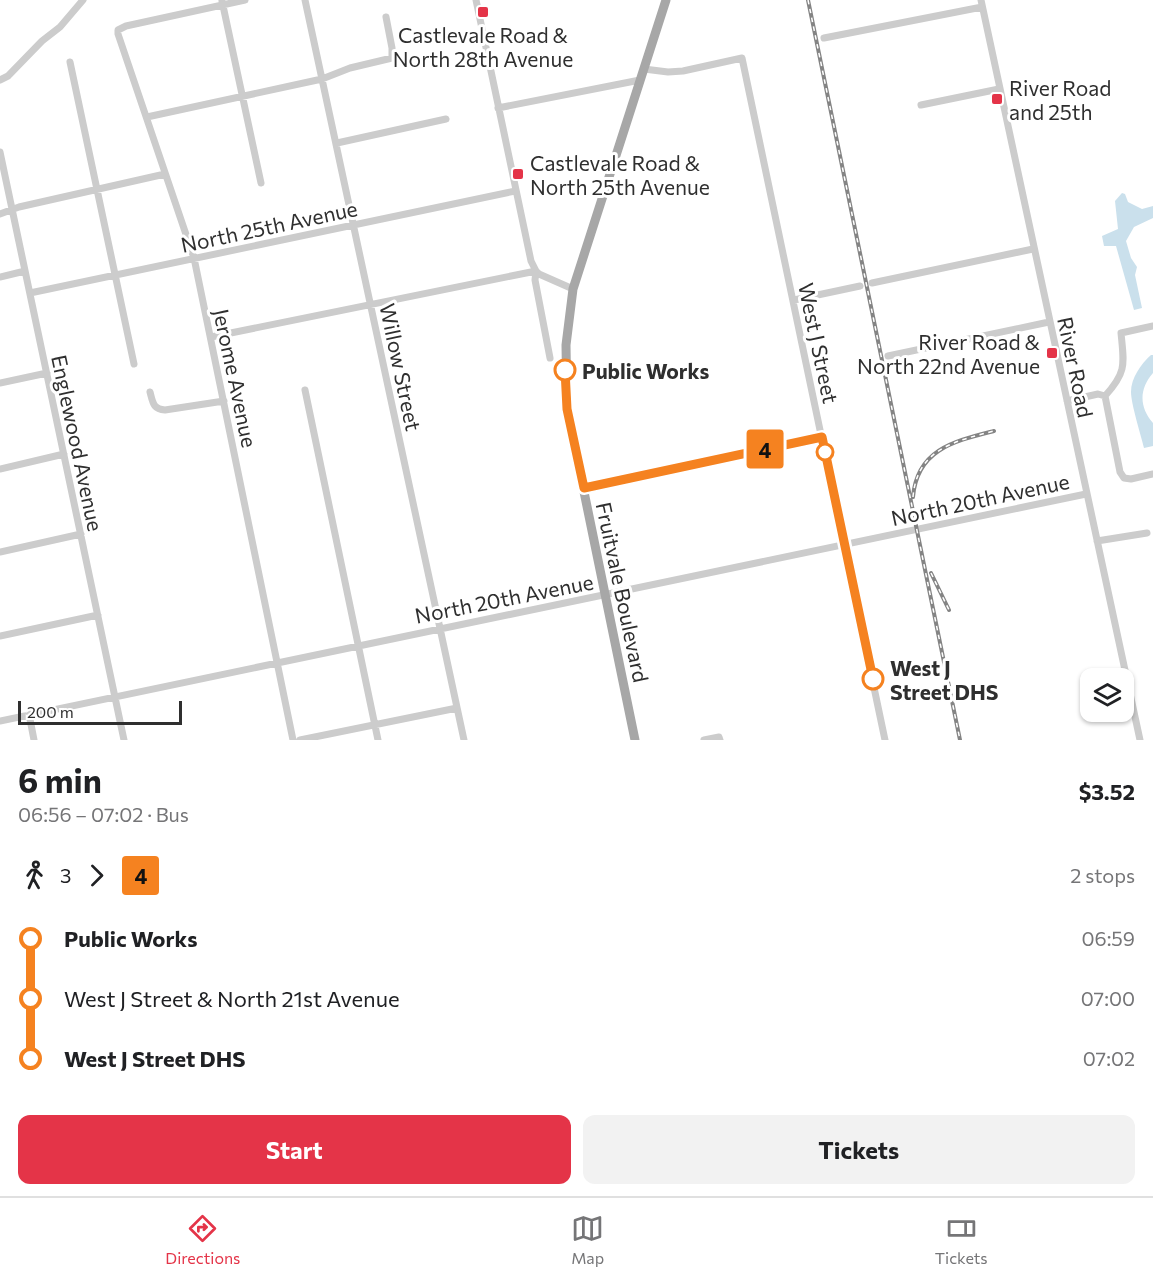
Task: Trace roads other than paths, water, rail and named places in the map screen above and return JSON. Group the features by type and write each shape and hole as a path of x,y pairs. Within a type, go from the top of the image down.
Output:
{"main road":[{"name":"Fruitvale Boulevard","path":"635,740 567,409 566,345 573,289 666,0"}],"street":[{"path":"0,80 8,76 42,41 60,27 83,0"},
{"path":"245,0 223,2 261,183"},
{"name":"Willow Street","path":"305,0 464,740"},
{"path":"476,0 515,191 531,261 536,271 535,279 550,358"},
{"name":"Jerome Avenue","path":"223,2 126,26 118,30 194,258 293,740"},
{"path":"824,38 981,3"},
{"name":"River Road","path":"981,3 1140,740"},
{"path":"147,117 322,79 350,68 392,58 386,17"},
{"name":"West J Street","path":"644,69 683,71 742,58 885,740"},
{"path":"70,62 134,364"},
{"path":"498,108 640,80"},
{"path":"921,105 999,89"},
{"path":"337,143 446,119"},
{"name":"Englewood Avenue","path":"0,152 124,740"},
{"path":"0,214 19,207 165,174"},
{"name":"North 25th Avenue","path":"30,293 515,191"},
{"path":"872,283 1033,249"},
{"path":"0,277 25,271"},
{"path":"211,337 536,271 573,289"},
{"path":"794,300 860,286"},
{"path":"888,356 1049,322"},
{"path":"1105,396 1118,383 1123,371 1121,333 1153,326"},
{"path":"0,383 47,373"},
{"path":"305,390 378,740"},
{"path":"150,393 153,405 157,409 165,410 224,401"},
{"path":"1067,401 1098,394 1105,396"},
{"path":"1105,396 1120,472 1124,478 1131,479 1153,474"},
{"path":"584,488 822,437"},
{"path":"0,469 64,454"},
{"name":"North 20th Avenue","path":"0,721 1086,494"},
{"path":"1097,541 1147,533"},
{"path":"0,552 81,534"},
{"path":"0,636 98,615"},
{"path":"300,740 457,708"},
{"path":"29,714 34,740"},
{"path":"704,740 719,738"}],"water":[{"path":"1122,193 1125,194 1128,202 1142,209 1153,206 1153,218 1134,227 1126,241 1131,258 1137,267 1135,275 1142,308 1134,310 1116,246 1104,246 1102,236 1118,229 1115,201"},
{"path":"1153,355 1153,373 1145,385 1142,398 1145,411 1153,423 1153,446 1144,448 1131,392 1137,372"}],"railway":[{"path":"808,0 960,740"},
{"path":"913,497 916,481 930,458 952,444 994,431"},
{"path":"931,573 949,610"}],"place":[{"name":"Castlevale Road & North 28th Avenue","path":"483,12"},
{"name":"River Road and 25th","path":"997,99"},
{"name":"Castlevale Road & North 25th Avenue","path":"518,174"},
{"name":"River Road & North 22nd Avenue","path":"1052,353"},
{"name":"Public Works","path":"565,370"},
{"name":"West J Street DHS","path":"873,679"}]}
